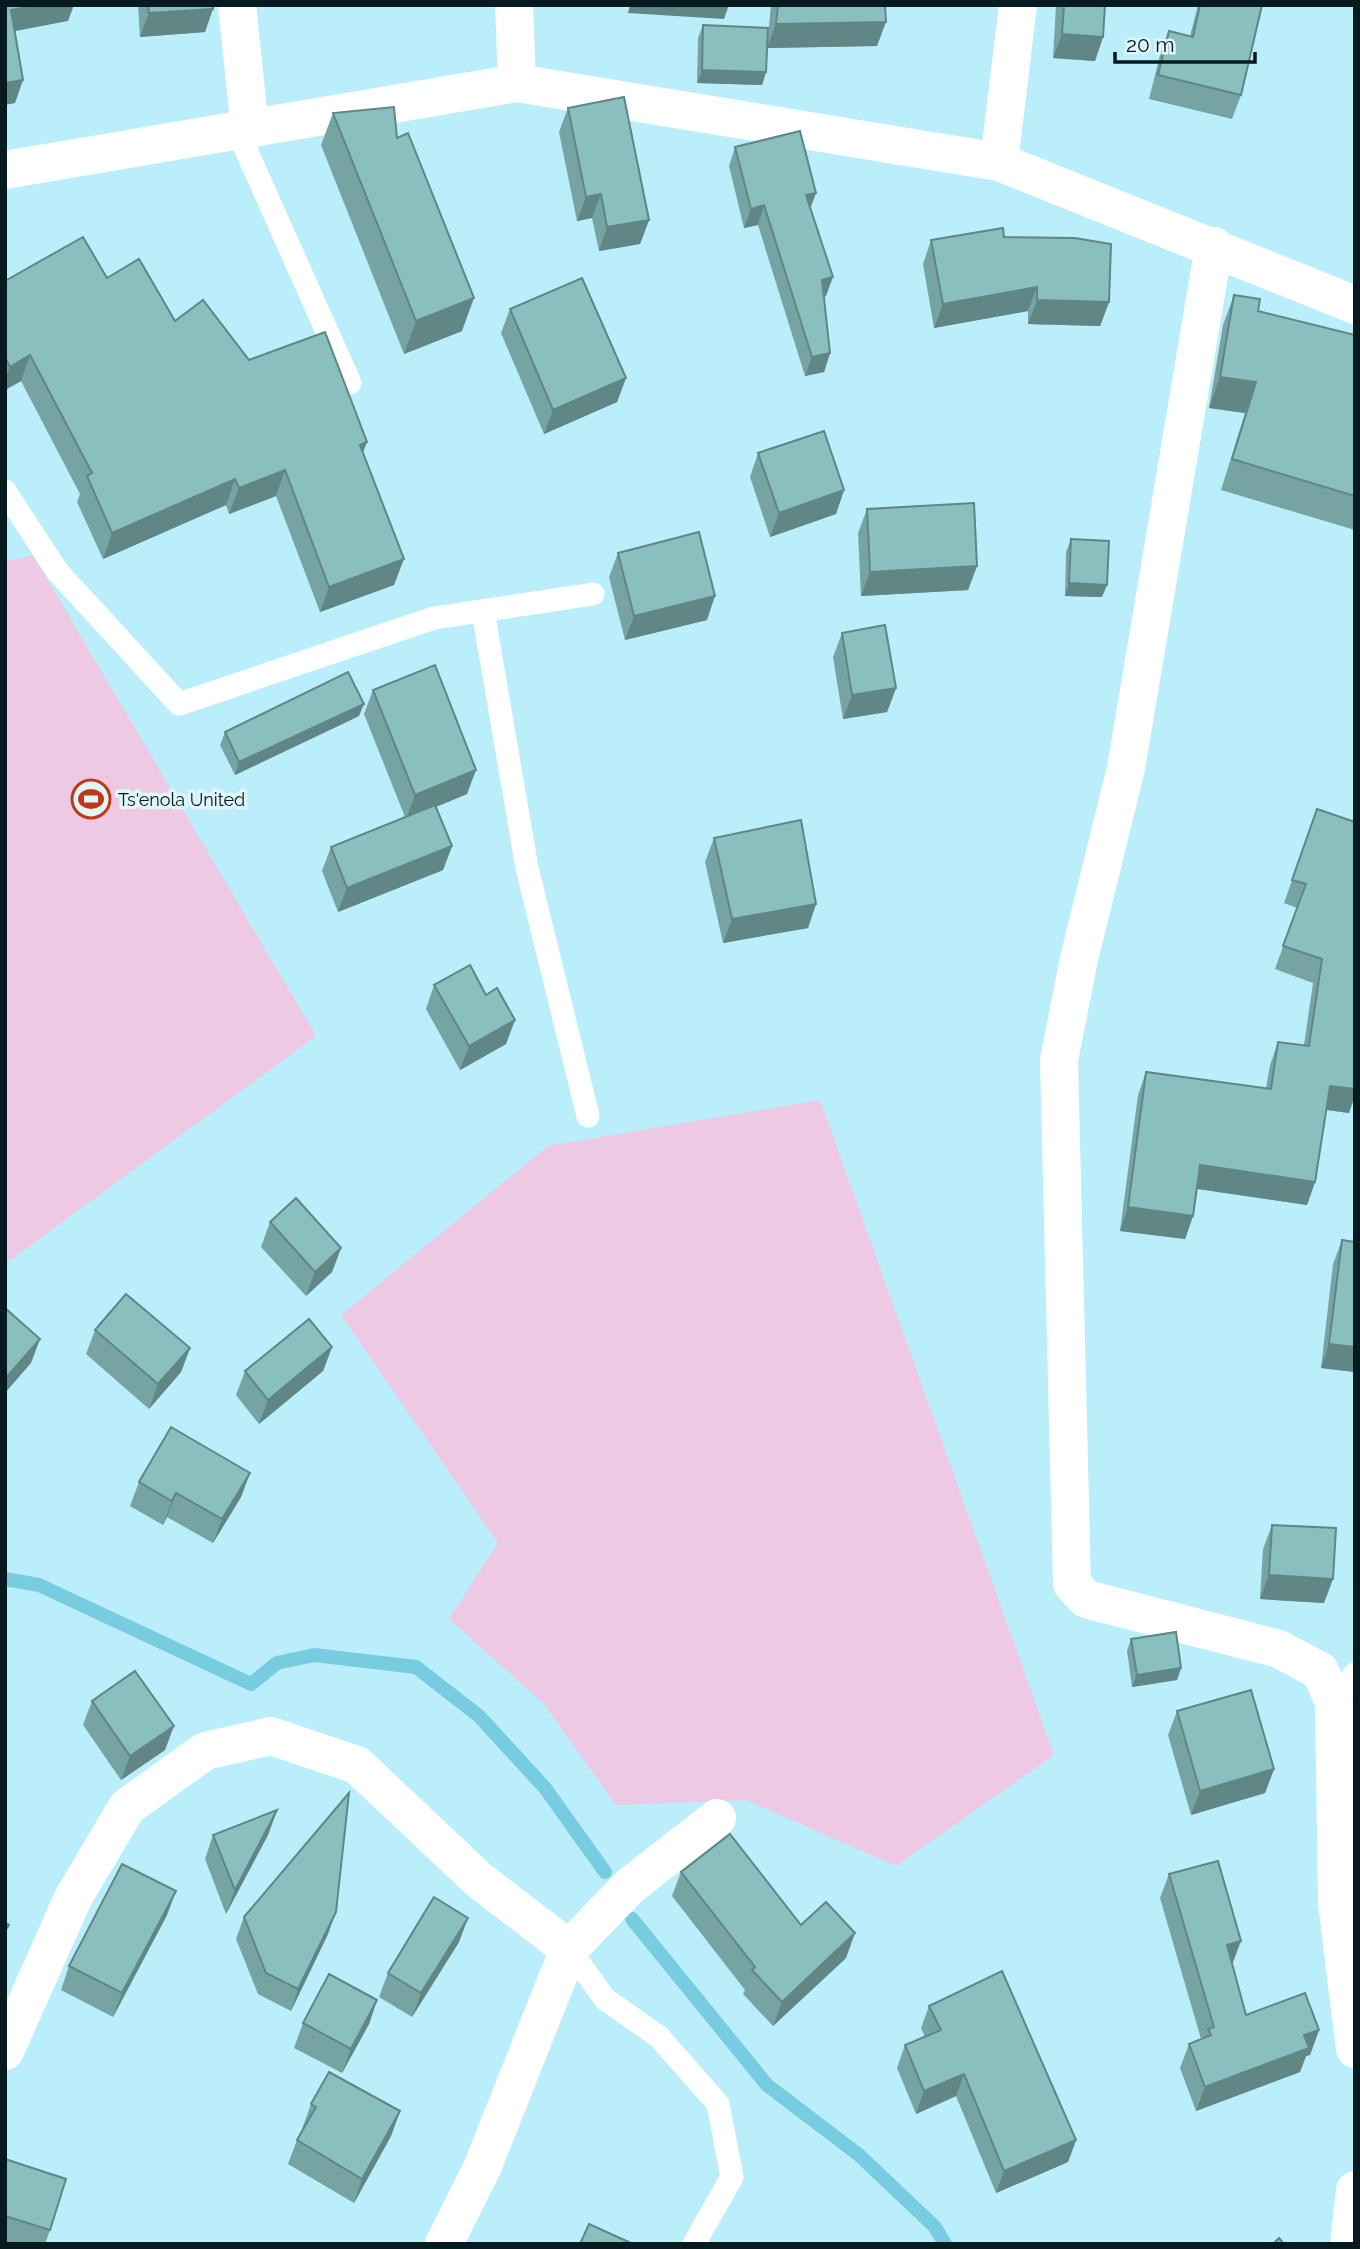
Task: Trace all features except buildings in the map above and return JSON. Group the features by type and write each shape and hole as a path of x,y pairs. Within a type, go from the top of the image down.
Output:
{"street":[{"path":"237,5 244,131"},
{"path":"514,5 517,83"},
{"path":"999,162 1018,5"},
{"path":"5,170 517,83 999,162 1214,246 1355,305"},
{"path":"1214,246 1126,768 1079,960 1059,1060 1072,1584 1086,1599 1279,1648 1344,1688 1345,1770 1337,1903 1355,2049"},
{"path":"5,2051 73,1898 127,1807 205,1752 271,1737 357,1765 479,1880 569,1949"},
{"path":"444,2244 482,2168 569,1949 631,1885 717,1818"},
{"path":"1349,2244 1355,2190"}],"lane":[{"path":"244,131 350,383"},
{"path":"5,491 57,571 179,704 434,618 593,594"},
{"path":"483,611 527,868 588,1116"},
{"path":"569,1949 605,1999 659,2036 718,2104 732,2177 694,2244"}],"shaded area":[{"name":"Ts'enola United","path":"33,555 316,1036 5,1264 5,562"},
{"path":"820,1100 1054,1755 896,1866 746,1800 616,1805 543,1703 449,1619 498,1543 341,1315 548,1146"}],"waterway":[{"path":"5,1579 39,1585 251,1684 277,1663 314,1655 416,1667 479,1716 545,1788 605,1872"},
{"path":"632,1919 767,2085 859,2155 935,2227 945,2244"}],"place":[{"name":"Ts'enola United","path":"91,799"}]}
